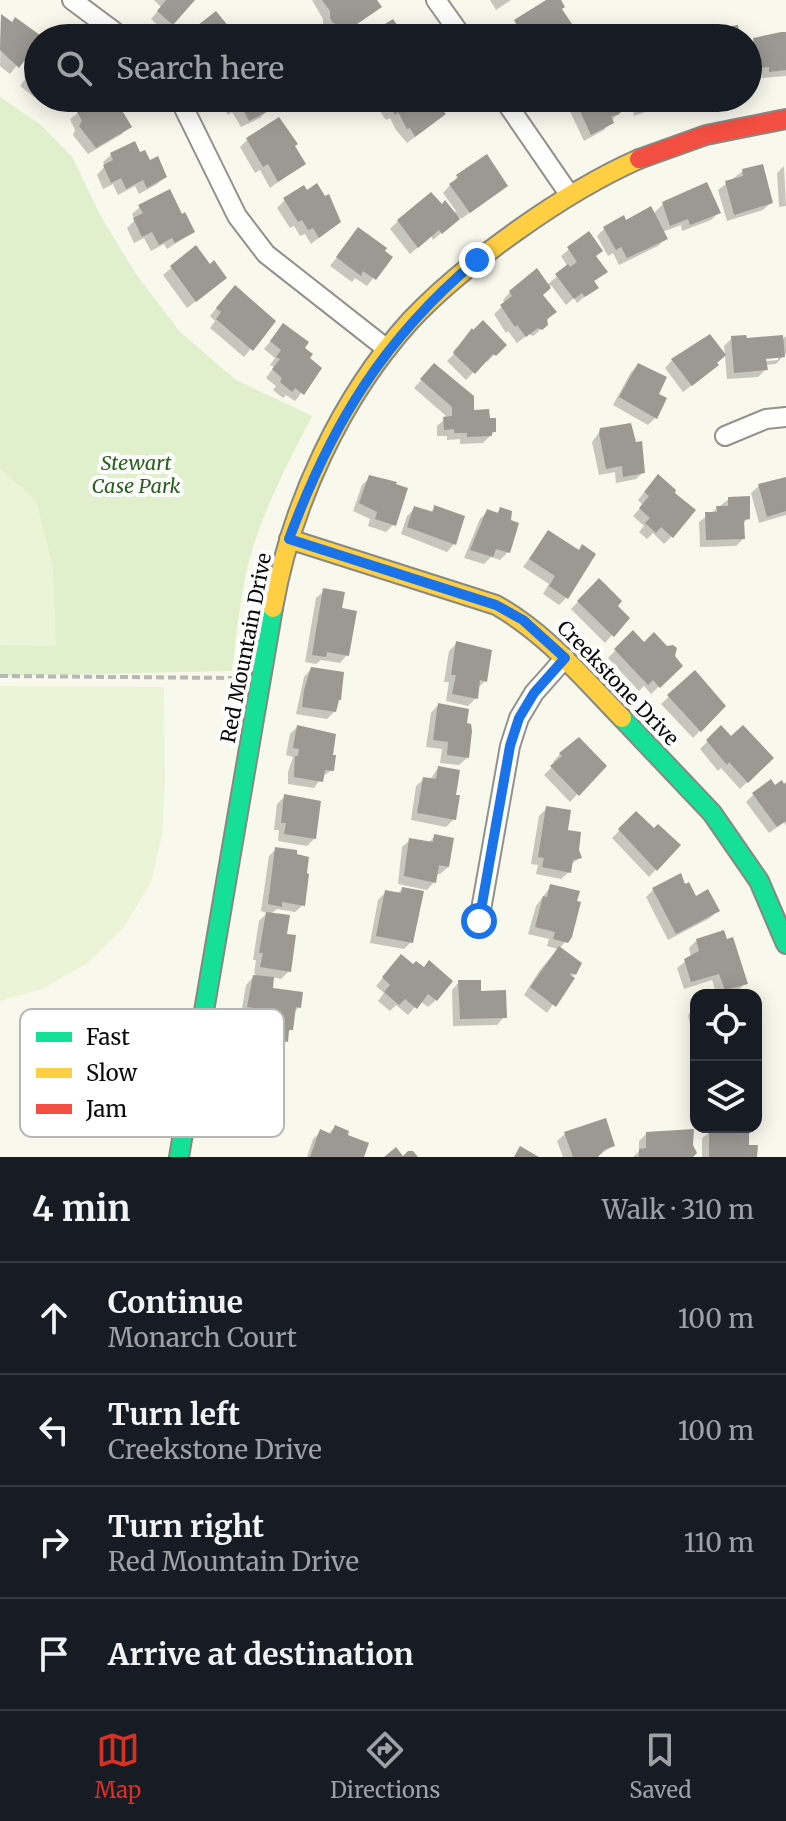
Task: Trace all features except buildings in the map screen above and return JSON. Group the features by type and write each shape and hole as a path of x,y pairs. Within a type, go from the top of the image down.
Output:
{"street":[{"path":"72,0 104,24"},
{"path":"436,0 453,24"},
{"path":"186,112 237,216 266,254 387,349"},
{"path":"513,112 569,194"},
{"name":"Red Mountain Drive","path":"204,1009 277,586 289,539 318,466 387,349 440,291 477,260 569,194 642,156 701,136 786,119"},
{"path":"725,436 766,419 786,417"},
{"name":"Creekstone Drive","path":"289,539 496,605 523,620 565,658 712,813 759,881 786,944"},
{"path":"479,921 510,746 519,718 534,693 565,658"},
{"name":"Red Mountain Drive","path":"179,1157 182,1137"}],"path":[{"path":"0,676 236,678 239,662"}],"green space":[{"name":"Stewart Case Park","path":"0,97 41,125 73,158 100,215 136,274 180,332 236,380 312,416 273,495 250,557 232,671 0,676"},
{"path":"0,468 36,500 53,567 56,646 0,645"},
{"path":"0,686 164,687 165,785 162,835 151,882 124,927 89,962 42,989 0,1001"}],"traffic: fast":[{"path":"204,1009 273,608"},
{"path":"622,718 712,813 759,881 786,944"},
{"path":"179,1157 182,1137"}],"traffic: slow":[{"path":"273,608 292,530 322,454 362,383 386,350 423,307 490,251 562,201 639,159"},
{"path":"289,539 496,605 547,642 622,718"}],"traffic: jam":[{"path":"639,159 706,135 786,119"}],"route":[{"path":"477,260 440,291 407,326 365,381 318,466 289,539 496,605 523,620 565,658 534,693 519,718 510,746 479,921"}]}
